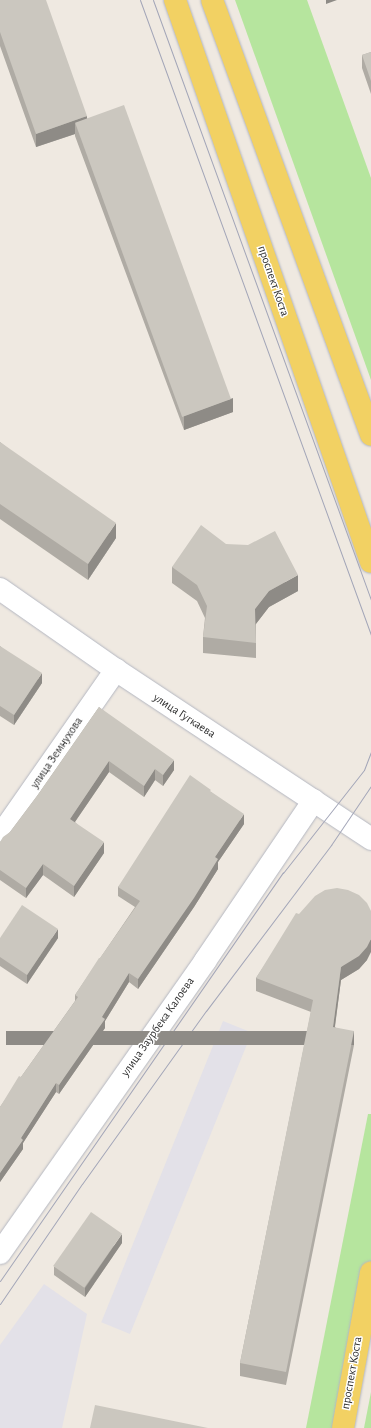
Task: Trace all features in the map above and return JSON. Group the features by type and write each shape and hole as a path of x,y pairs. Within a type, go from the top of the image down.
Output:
{"main road":[{"name":"проспект Коста","path":"175,0 371,562"},
{"path":"212,0 371,435"},
{"name":"проспект Коста","path":"343,1428 371,1272"}],"street":[{"name":"улица Гугкаева","path":"0,588 116,670 371,839"},
{"name":"улица Земнухова","path":"0,836 116,670"},
{"name":"улица Заурбека Калоева","path":"0,1253 205,961 314,800"}],"shaded area":[{"path":"223,1021 252,1033 130,1334 101,1322"},
{"path":"44,1284 87,1314 62,1428 0,1428 0,1345"}],"green space":[{"path":"235,0 307,0 371,178 371,380"},
{"path":"368,1114 371,1114 371,1263 339,1428 306,1428"},
{"path":"371,1392 371,1428 364,1428"}],"building":[{"path":"0,0 46,0 87,116 36,134 0,32"},
{"path":"371,52 371,81 362,55"},
{"path":"124,105 231,399 182,417 75,123"},
{"path":"0,442 116,523 88,564 0,504"},
{"path":"201,525 226,544 248,545 275,531 298,575 269,591 255,609 256,643 203,637 207,606 197,585 172,567"},
{"path":"0,646 42,673 14,715 0,706"},
{"path":"99,707 174,760 163,775 155,769 144,786 109,761 70,819 104,842 74,886 43,864 26,888 0,870 0,842 3,837 10,832 37,796"},
{"path":"190,775 211,790 210,791 244,814 215,857 218,859 194,898 138,979 129,973 102,1017 105,1019 59,1085 56,1083 21,1138 23,1140 0,1173 0,1107 19,1076 21,1077 78,997 75,995 99,958 140,901 118,887"},
{"path":"337,888 348,890 359,895 367,903 371,911 371,939 367,947 359,956 341,967 333,1027 354,1031 286,1372 240,1363 313,1000 256,978 296,913 299,914 315,896 325,890"},
{"path":"22,905 58,929 27,975 0,957 0,938"},
{"path":"91,1212 122,1234 84,1288 53,1266"},
{"path":"95,1405 208,1428 90,1428"}],"tram line":[{"path":"140,0 371,635"},
{"path":"153,0 371,600"},
{"path":"0,1281 283,873 364,770 371,752"},
{"path":"0,1304 82,1184 206,1011 331,845 371,786"}]}
